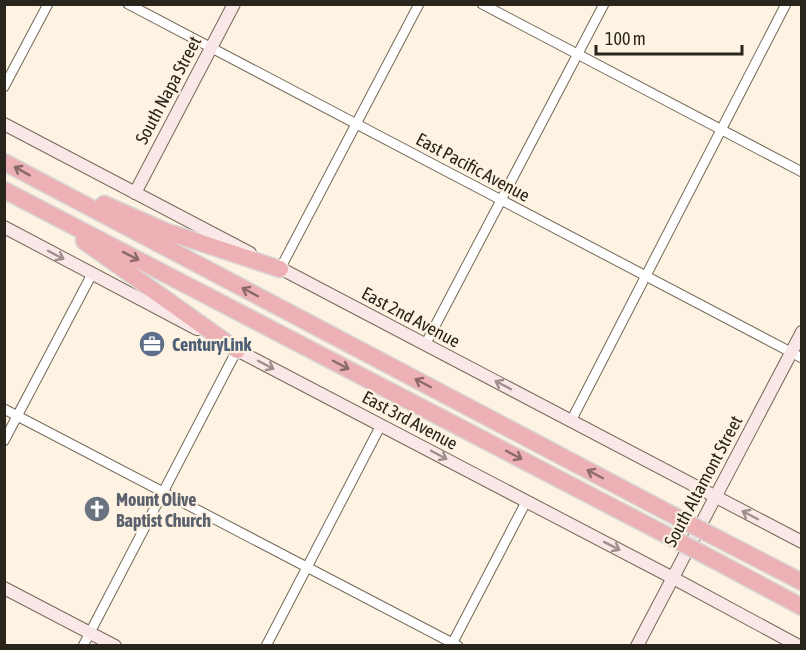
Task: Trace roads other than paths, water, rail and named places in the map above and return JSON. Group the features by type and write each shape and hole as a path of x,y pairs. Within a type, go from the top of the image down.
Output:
{"highway":[{"path":"4,162 801,582"},
{"path":"4,190 801,607"},
{"path":"60,192 101,202 165,231 280,269"},
{"path":"37,207 237,350"}],"street":[{"path":"4,87 48,4"},
{"name":"East Pacific Avenue","path":"128,4 796,355"},
{"name":"South Napa Street","path":"135,193 234,4"},
{"path":"280,269 419,4"},
{"path":"482,4 801,172"},
{"path":"425,345 604,4"},
{"path":"571,421 786,4"},
{"name":"East 2nd Avenue","path":"4,124 801,542"},
{"name":"East 3rd Avenue","path":"4,227 799,645"},
{"path":"4,441 92,274"},
{"name":"South Altamont Street","path":"637,645 715,497 796,355 801,332"},
{"path":"83,645 237,350"},
{"path":"4,409 308,566 454,645 526,502"},
{"path":"266,645 381,425"},
{"path":"4,588 115,645"}],"place":[{"name":"CenturyLink","path":"152,344"},
{"name":"Mount Olive Baptist Church","path":"97,509"}]}
